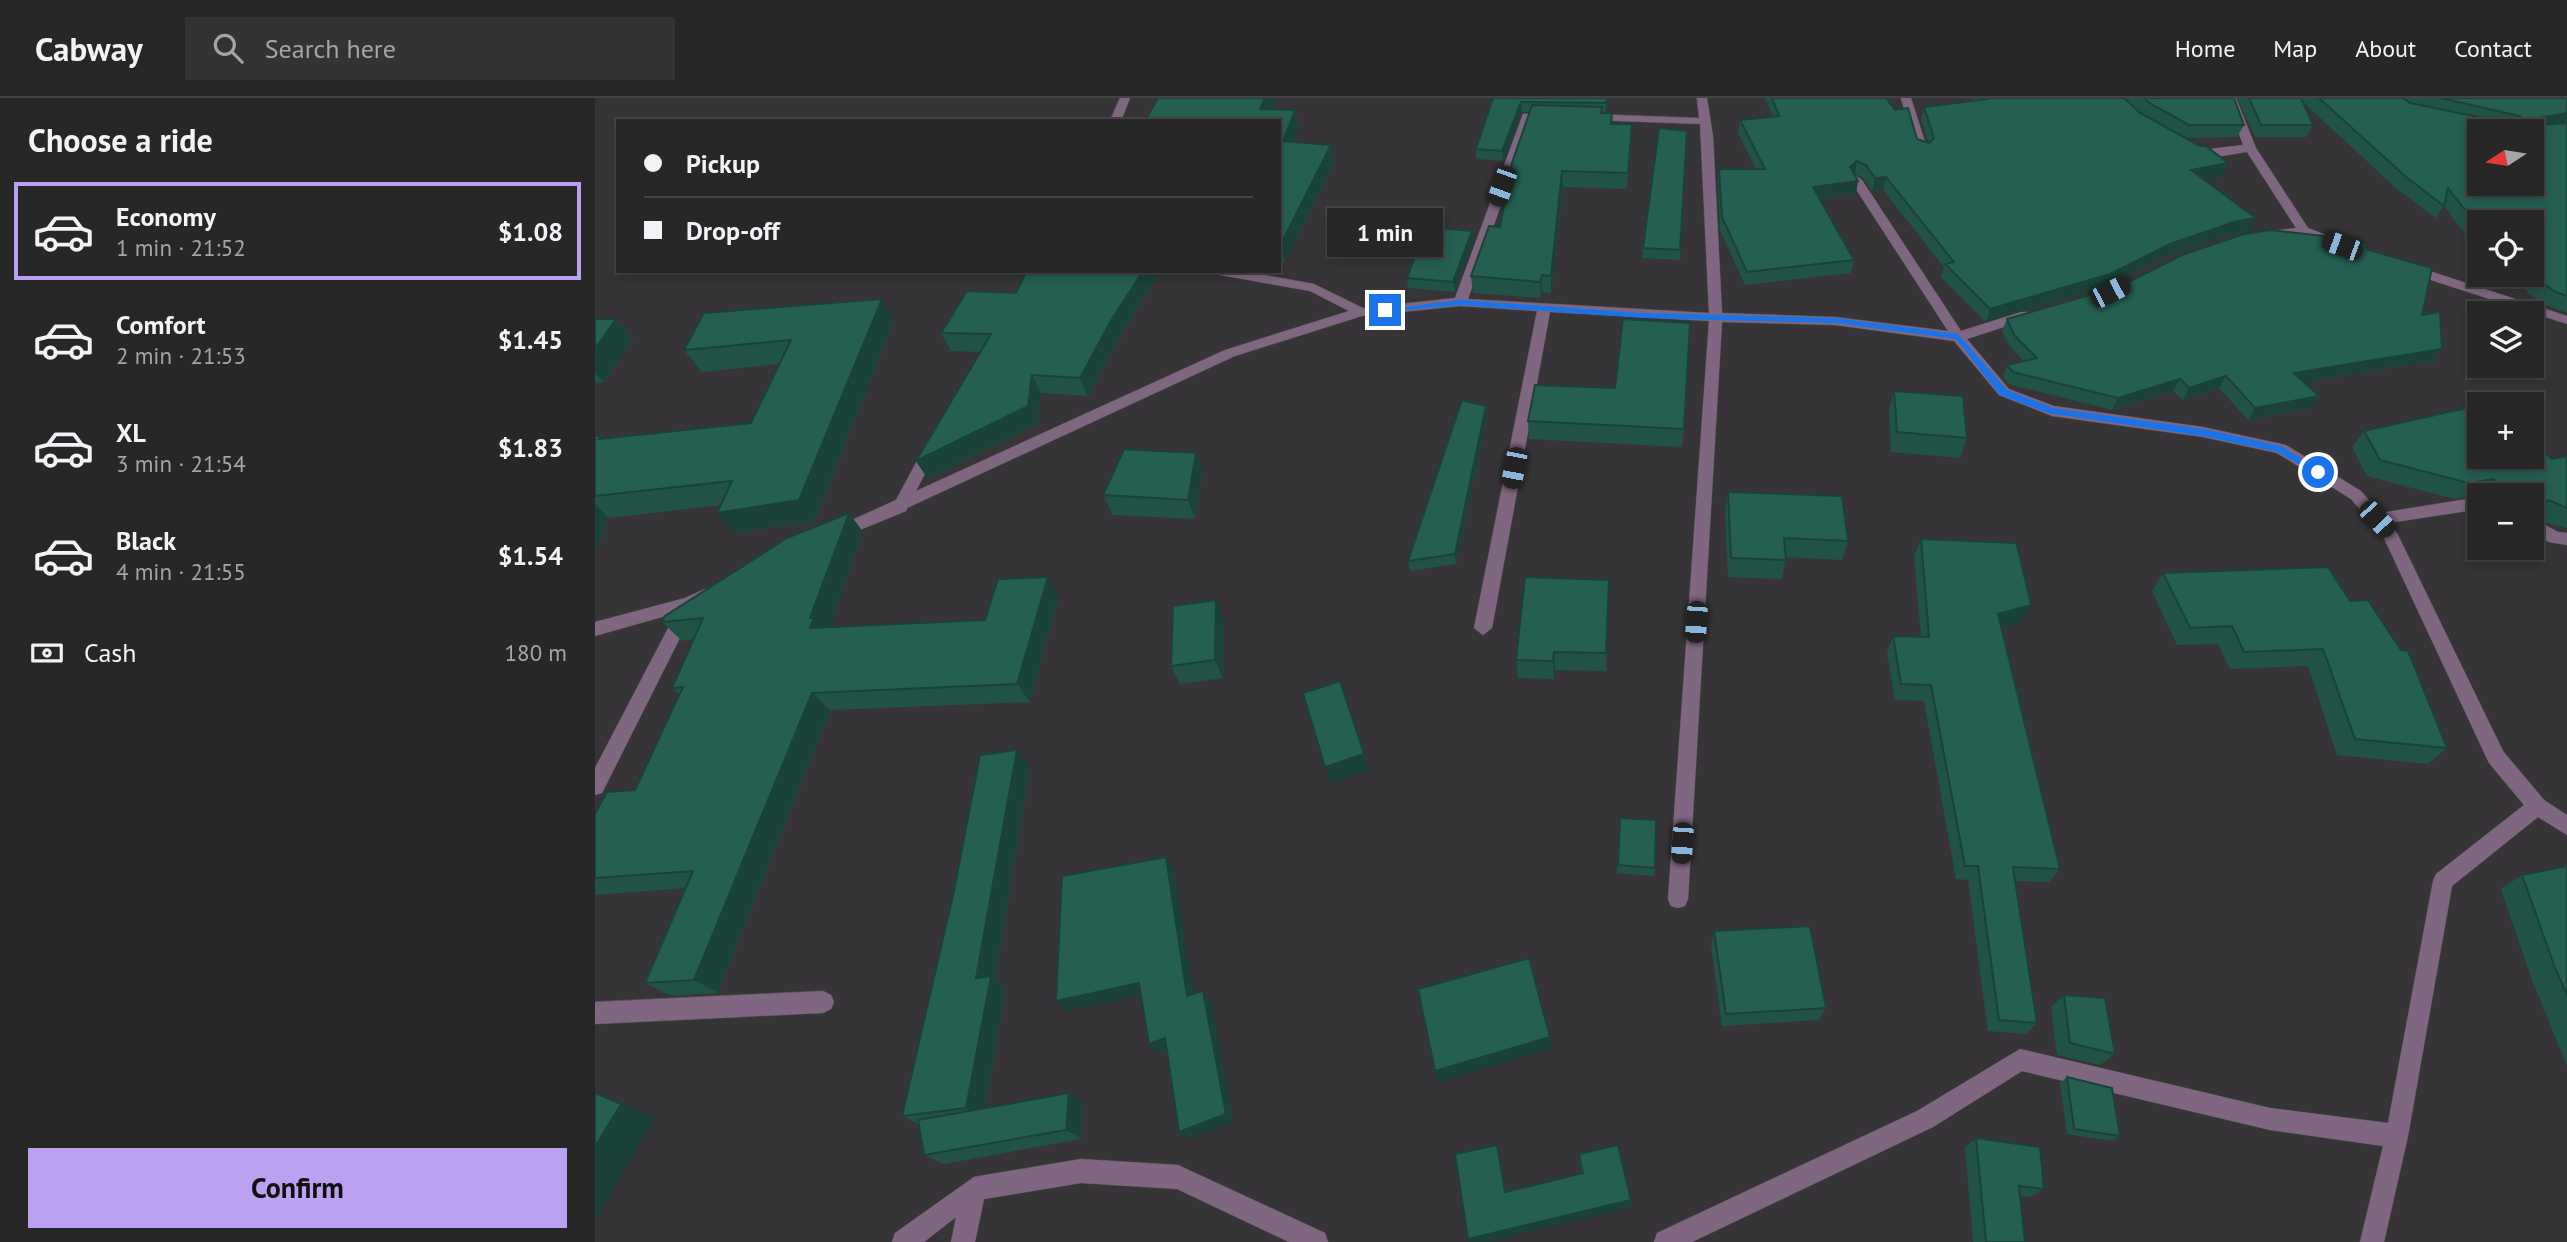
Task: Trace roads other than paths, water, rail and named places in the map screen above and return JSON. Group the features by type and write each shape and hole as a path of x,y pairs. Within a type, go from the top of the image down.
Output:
{"street":[{"path":"1116,119 1125,98"},
{"path":"1678,899 1716,317 1707,136 1702,98"},
{"path":"1906,98 1922,151"},
{"path":"2231,98 2250,148 2304,231"},
{"path":"1460,302 1527,116 1567,117"},
{"path":"1581,117 1703,121"},
{"path":"2176,141 2199,154 2250,148"},
{"path":"1856,180 1958,337 2004,392 2052,411 2203,432 2281,449 2355,495 2389,533 2496,757 2537,806 2567,826"},
{"path":"2248,237 2304,231 2350,248"},
{"path":"2398,265 2567,320"},
{"path":"1231,273 1314,288 1361,312"},
{"path":"819,541 900,507 1230,353 1361,312 1460,302 1835,321 1958,337 2038,312"},
{"path":"1483,628 1544,308"},
{"path":"900,507 938,434"},
{"path":"2377,519 2467,505"},
{"path":"2544,531 2555,538 2567,539"},
{"path":"595,629 690,603 713,591"},
{"path":"595,787 690,603"},
{"path":"2372,1242 2397,1136 2443,881 2537,806"},
{"path":"595,1013 823,1002"},
{"path":"1666,1242 1925,1119 2020,1060 2270,1119 2397,1136"},
{"path":"904,1242 974,1189 1081,1171 1178,1177 1316,1242"},
{"path":"963,1242 974,1189"}]}
